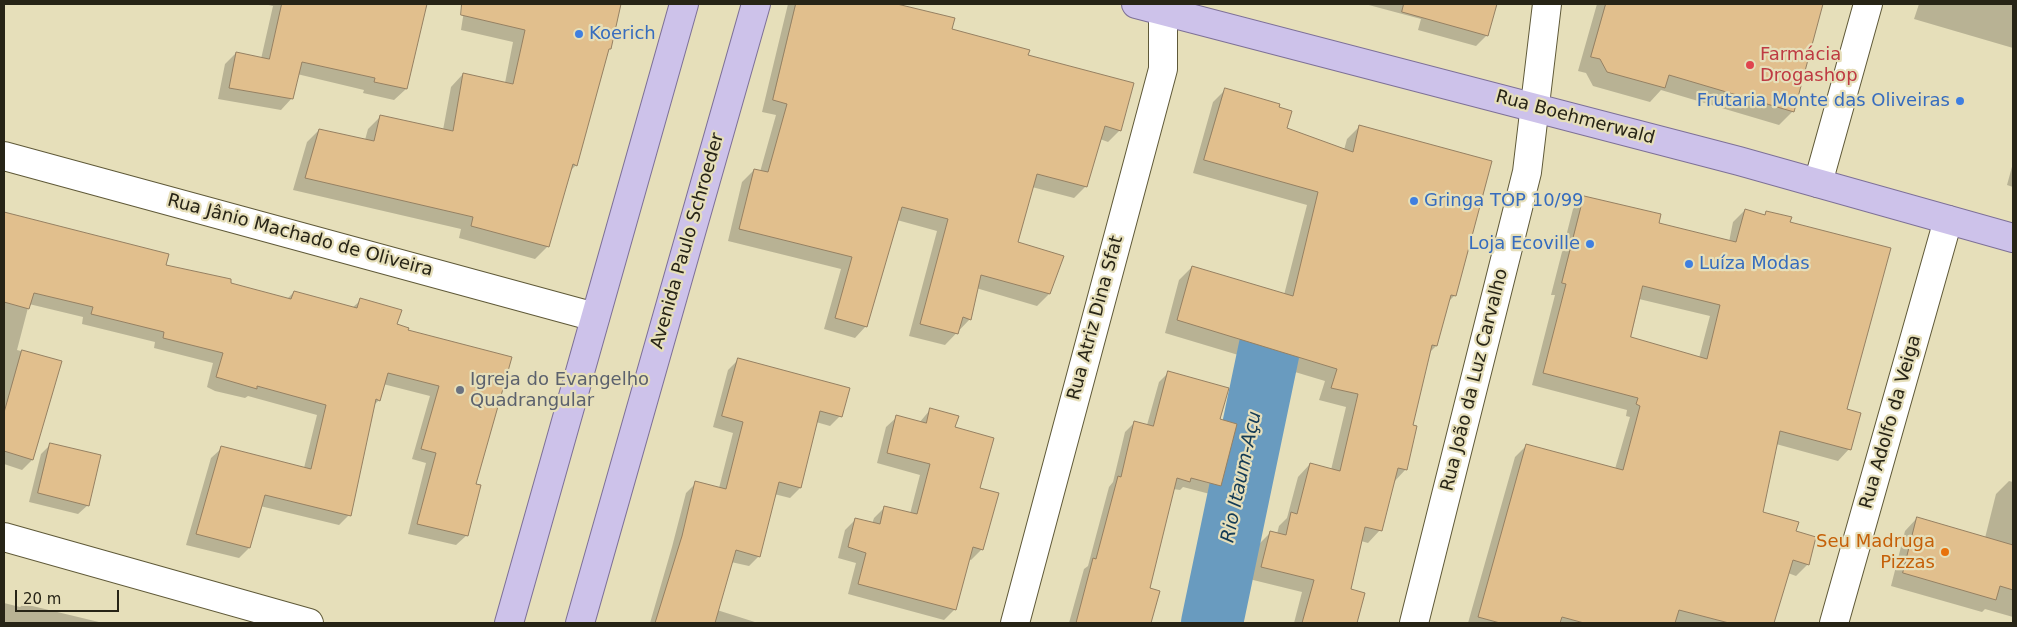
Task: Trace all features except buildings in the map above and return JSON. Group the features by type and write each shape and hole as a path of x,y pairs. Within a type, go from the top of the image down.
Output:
{"main road":[{"path":"509,623 684,4"},
{"name":"Avenida Paulo Schroeder","path":"580,623 756,4"},
{"name":"Rua Boehmerwald","path":"1136,4 1163,7 1818,183 2013,238"}],"street":[{"name":"Rua João da Luz Carvalho","path":"1414,623 1527,172 1547,4"},
{"path":"1818,183 1868,4"},
{"name":"Rua Atriz Dina Sfat","path":"1015,623 1163,69 1163,7"},
{"name":"Rua Jânio Machado de Oliveira","path":"4,156 596,317"},
{"name":"Rua Adolfo da Veiga","path":"1834,623 1948,220"},
{"path":"4,537 309,623"}],"waterway":[{"name":"Rio Itaum-Açu","path":"1212,623 1273,331"}],"place":[{"name":"Koerich","path":"579,34"},
{"name":"Farmácia Drogashop","path":"1750,65"},
{"name":"Frutaria Monte das Oliveiras","path":"1960,101"},
{"name":"Gringa TOP 10/99","path":"1414,201"},
{"name":"Loja Ecoville","path":"1590,244"},
{"name":"Luíza Modas","path":"1689,264"},
{"name":"Igreja do Evangelho Quadrangular","path":"460,390"},
{"name":"Seu Madruga Pizzas","path":"1945,552"}]}
